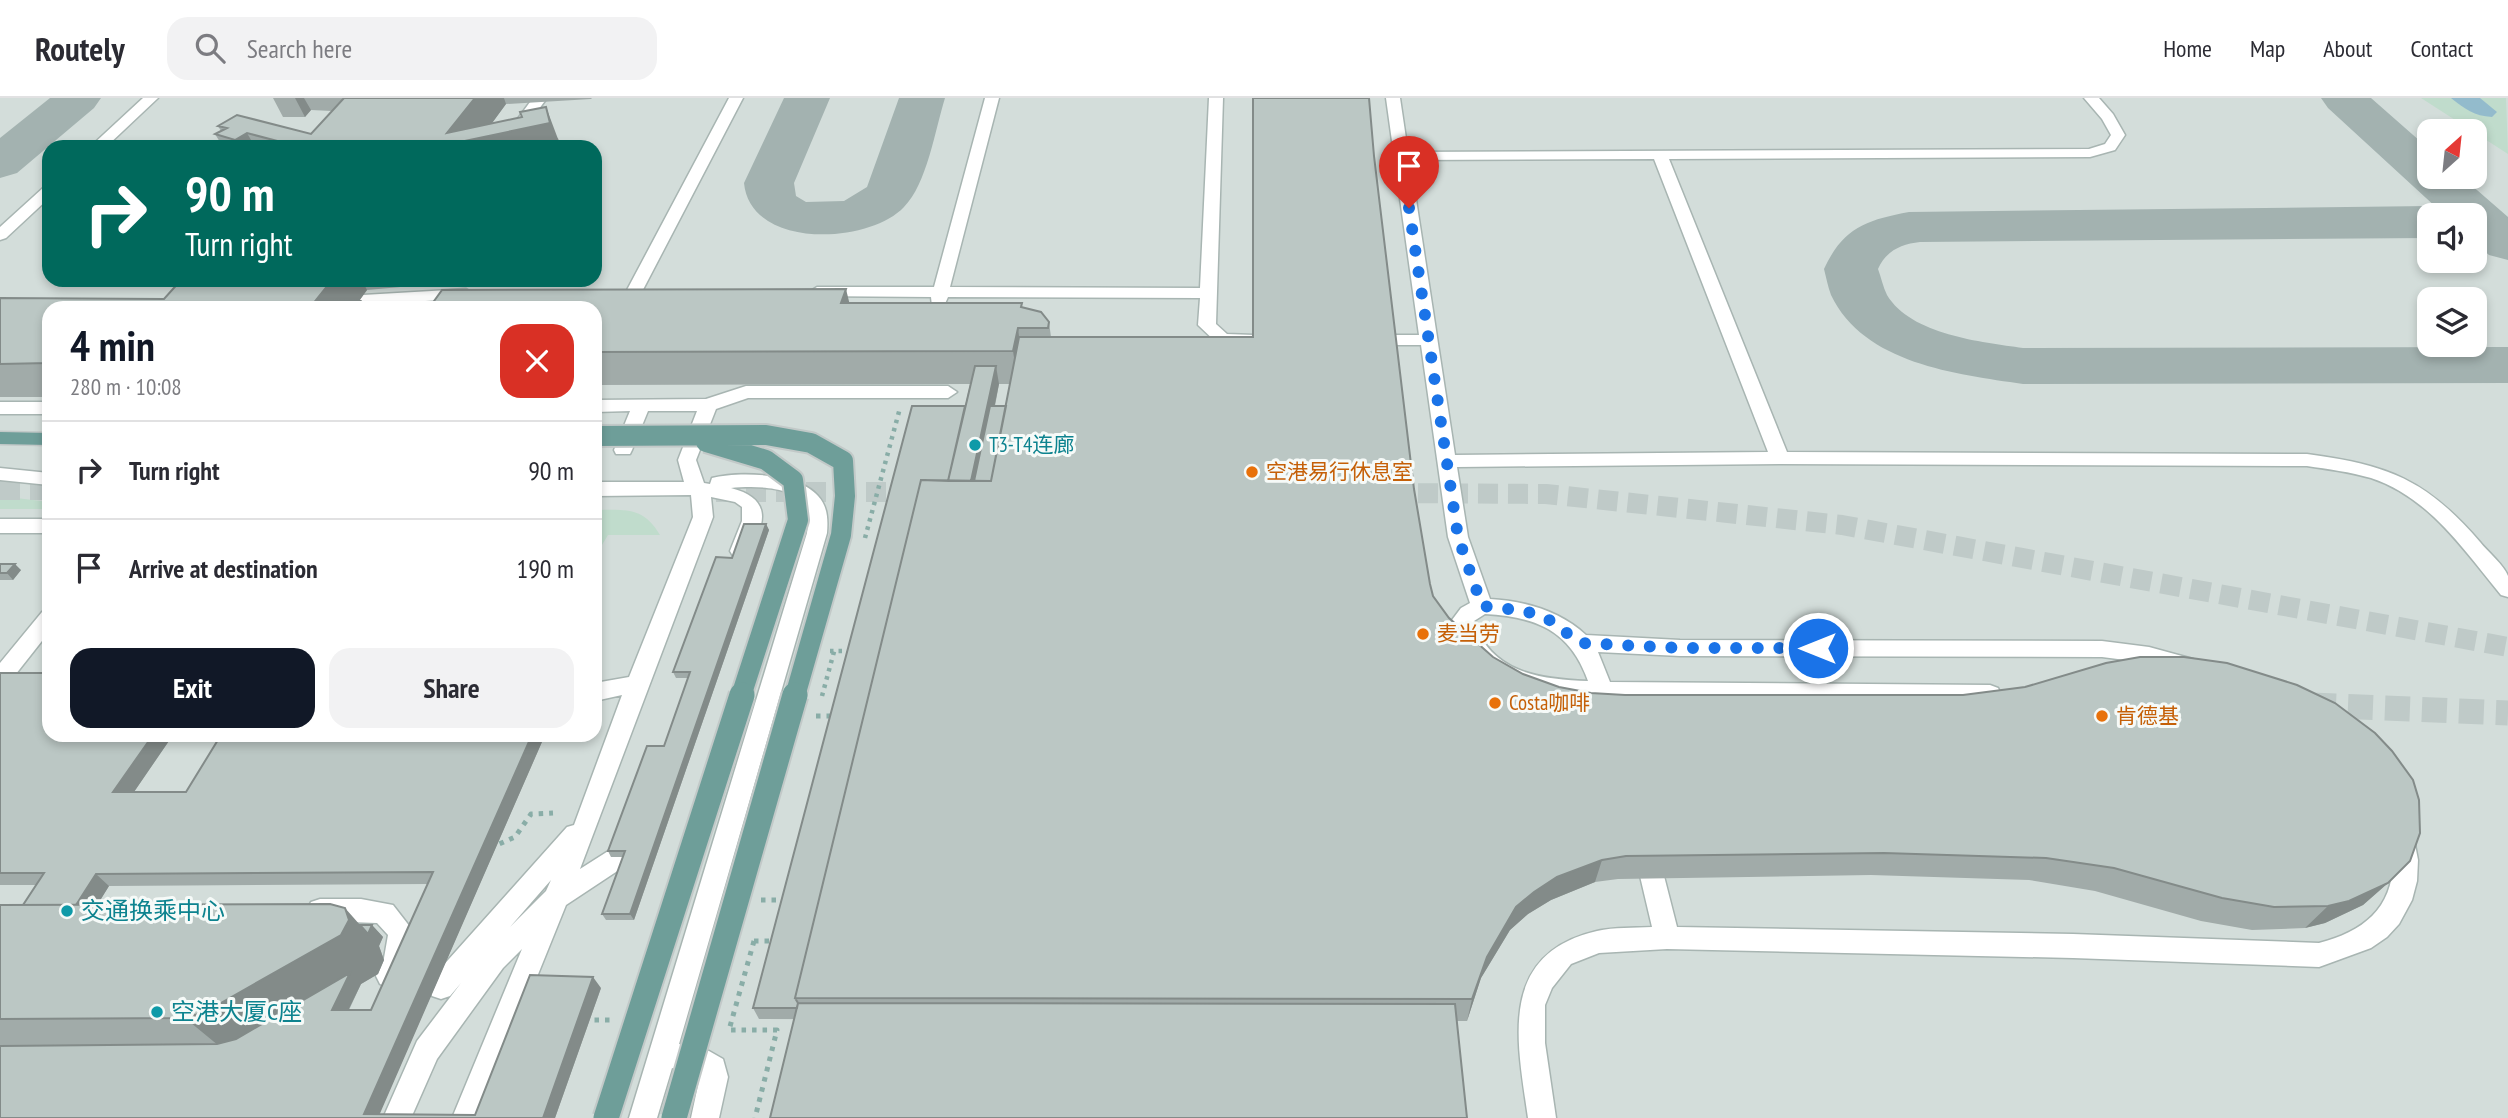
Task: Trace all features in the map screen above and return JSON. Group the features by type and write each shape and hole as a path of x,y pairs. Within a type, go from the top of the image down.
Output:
{"main road":[{"path":"602,436 766,435 811,443 842,461 845,496 841,535 674,1118"},
{"path":"606,1118 798,520 793,480 766,460 683,436"},
{"path":"0,438 42,439"}],"lane":[{"path":"105,140 151,98"},
{"path":"507,140 515,123 540,98"},
{"path":"630,299 736,98"},
{"path":"940,297 992,98"},
{"path":"1216,98 1207,325 1223,339 1248,339"},
{"path":"1393,98 1458,537 1482,606"},
{"path":"1402,156 2103,151 2110,147 2119,135 2091,98"},
{"path":"1660,155 1780,458"},
{"path":"0,235 42,196"},
{"path":"802,298 1207,300"},
{"path":"363,300 371,301"},
{"path":"450,301 481,300 474,301"},
{"path":"1396,340 1429,340"},
{"path":"602,406 708,405 746,391 948,392"},
{"path":"466,1118 586,822 636,684 703,517 705,503 701,490 691,478 687,460 708,405"},
{"path":"623,450 641,406"},
{"path":"0,408 42,408"},
{"path":"1447,461 1780,458 2308,460 2350,464 2378,472 2420,492 2441,510 2508,590"},
{"path":"0,474 42,478"},
{"path":"643,1118 817,533 818,517 811,500 795,490 766,482 724,482 701,490"},
{"path":"602,489 701,490 741,495 751,503 752,518 733,570"},
{"path":"2,527 42,526"},
{"path":"1611,718 1602,690 1588,653 1580,643 1548,619 1525,611 1482,606 1468,613 1463,620 1466,639 1484,659 1512,678 1553,689 1602,690 1990,694"},
{"path":"0,678 42,627"},
{"path":"1580,643 1680,648 2102,649 2149,655 2207,673"},
{"path":"602,691 636,684"},
{"path":"397,1118 427,1050 494,960 556,898 622,855 638,837 647,812"},
{"path":"1542,1118 1531,1043 1532,1005 1542,981 1562,956 1598,942 1667,938 2073,946 2319,955 2347,949 2371,936 2390,920 2404,890 2407,859 2399,814"},
{"path":"441,987 586,822"},
{"path":"1652,876 1667,938"},
{"path":"291,910 360,910 384,913 401,932 397,959 377,1002"},
{"path":"663,1050 677,1058 710,1063 715,1068 716,1076 705,1118"}],"path":[{"path":"865,539 905,392"},
{"path":"813,730 836,643"},
{"path":"816,716 838,716"},
{"path":"485,849 497,847 514,838 524,829 531,814 553,813"},
{"path":"765,902 768,888"},
{"path":"755,1118 777,1030 729,1030 757,928"},
{"path":"754,941 779,941"},
{"path":"576,1020 611,1020"}],"shaded area":[{"path":"0,98 2508,98 2508,1118 0,1118"}],"green space":[{"path":"2421,98 2506,98 2508,154 2487,140 2487,119 2454,119"},
{"path":"0,496 42,501 42,509 0,509"},
{"path":"602,510 624,510 640,514 660,535 608,535 602,545"}],"water":[{"path":"2451,98 2480,98 2497,112 2492,117 2480,115 2465,109"}],"building":[{"path":"344,98 475,98 447,133 522,117 520,112 546,107 550,123 469,140 274,140 247,133 235,140 215,134 227,128 218,126 237,115 311,134"},
{"path":"1253,98 1369,98 1414,489 1430,584 1433,596 1449,618 1493,657 1523,674 1559,687 1591,693 1625,695 1963,695 2025,687 2106,663 2140,657 2184,657 2227,663 2297,685 2335,703 2375,733 2392,751 2413,780 2419,800 2420,833 2410,861 2388,883 2349,901 2328,906 2274,907 2222,898 2114,868 2046,858 1884,853 1626,856 1602,860 1557,877 1516,907 1487,957 1472,999 795,998 921,480 991,481 1019,337 1253,337"},
{"path":"175,287 326,287 316,300 360,301 42,301 42,363 0,364 0,298 164,299"},
{"path":"846,289 841,303 1022,303 1021,307 1041,312 1049,322 1048,328 1018,328 1013,351 602,352 602,301 434,301 442,290"},
{"path":"975,366 996,366 971,481 948,481"},
{"path":"912,406 965,406 948,481 921,480 795,998 797,1008 753,1008"},
{"path":"990,406 1006,406 991,481 974,481"},
{"path":"744,524 766,524 630,914 602,914 625,851 608,851 647,746 664,746 690,672 673,672 716,557 732,558"},
{"path":"0,564 15,564 7,573 0,573"},
{"name":"交通换乘中心","path":"0,673 42,673 42,742 148,742 113,792 186,792 217,742 529,742 364,1114 475,1115 530,975 593,977 543,1118 0,1118 0,1046 217,1044 236,1039 350,973 332,1010 371,1010 433,872 96,874 76,905 23,905 44,873 0,873"},
{"path":"330,904 345,908 349,920 341,935 205,1012 185,1018 0,1019 0,905"},
{"path":"360,925 372,925 368,934"},
{"path":"798,1003 1455,1004 1467,1118 770,1118"}],"taxiway":[{"path":"0,163 78,98"},
{"path":"807,98 769,183 770,196 777,206 788,213 816,219 845,217 862,212 876,205 892,190 922,98"},
{"path":"2344,98 2417,164"},
{"path":"2446,189 2508,244"},
{"path":"2417,222 1920,226 1887,232 1869,242 1851,269 1859,295 1873,315 1893,331 1944,351 2023,366 2508,365"}],"tunnel":[{"path":"0,490 42,490"},
{"path":"716,492 915,492"},
{"path":"1388,493 1546,494 1842,525 2508,647"},
{"path":"2311,705 2508,713"}],"place":[{"name":"T3-T4连廊","path":"975,445"},
{"name":"空港易行休息室","path":"1252,472"},
{"name":"麦当劳","path":"1423,634"},
{"name":"Costa咖啡","path":"1495,703"},
{"name":"肯德基","path":"2102,716"},
{"name":"交通换乘中心","path":"67,911"},
{"name":"空港大厦C座","path":"157,1012"}],"route":[{"path":"1409,208 1458,537 1482,606 1525,611 1548,619 1580,643 1680,648 1818,648"}]}
